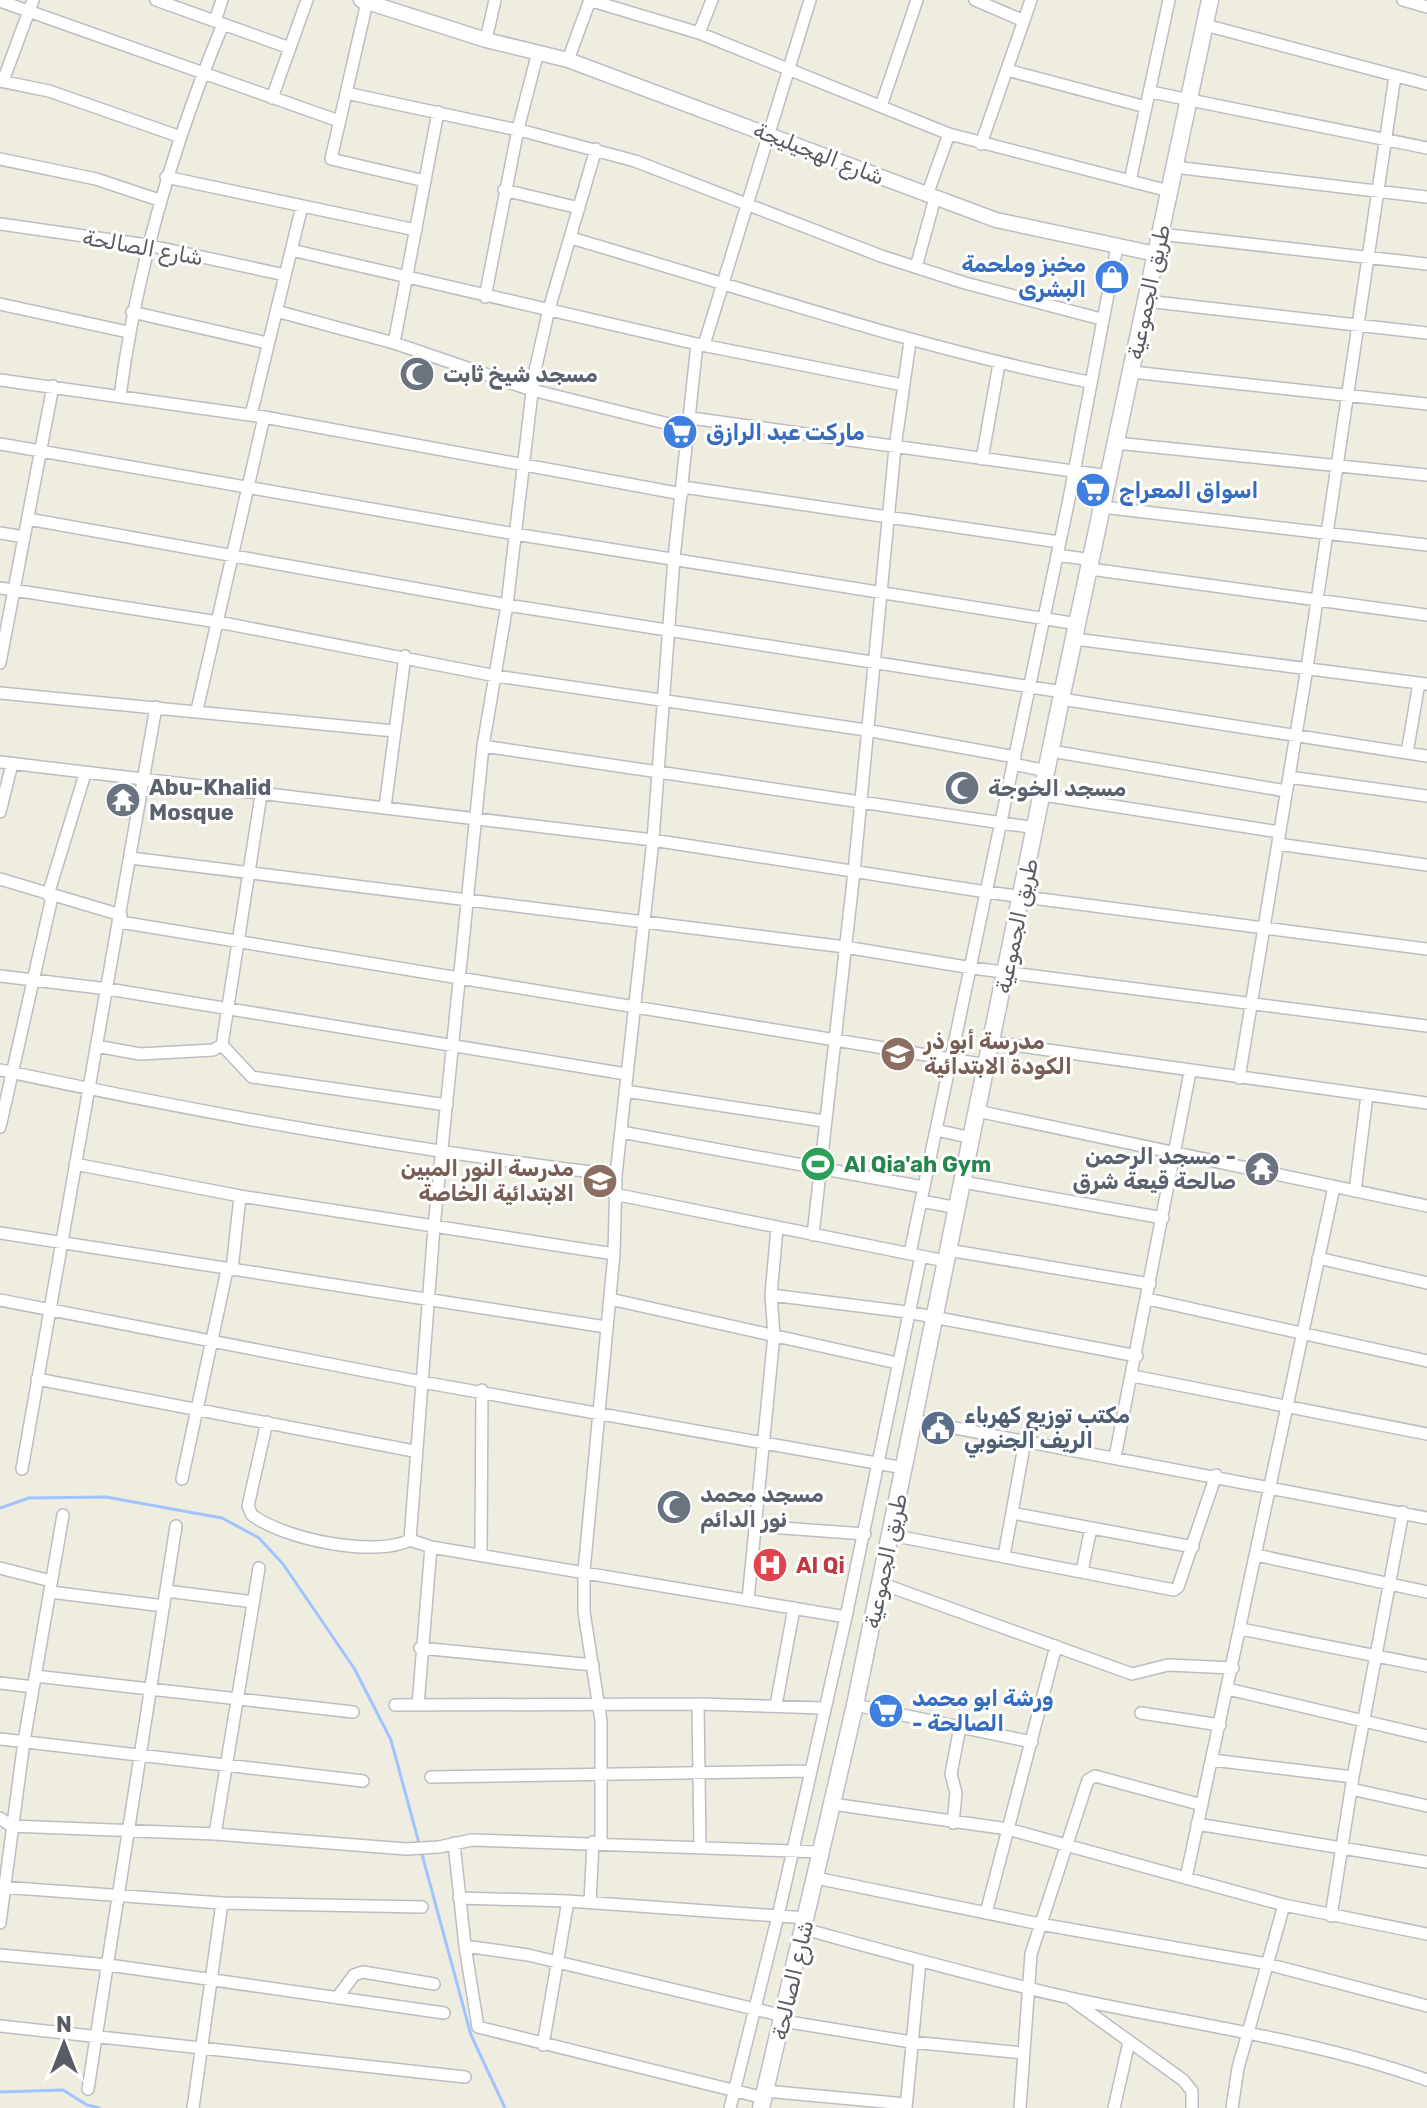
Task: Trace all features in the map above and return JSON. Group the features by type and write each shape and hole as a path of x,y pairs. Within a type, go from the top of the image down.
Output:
{"main road":[{"name":"طريق الجموعية","path":"822,1852 891,1535 1062,696 1210,0"},
{"name":"شارع الصالحة","path":"763,2099 822,1852"}],"street":[{"path":"156,0 290,48"},
{"path":"120,396 128,332 147,245 178,136 219,22 222,0"},
{"path":"272,98 307,0"},
{"path":"486,40 495,0"},
{"path":"568,60 590,0 699,33 949,134 1169,191"},
{"path":"699,33 712,0"},
{"path":"590,1902 603,1777 599,1704 584,1612 584,1571 614,1254 614,1194 653,840 674,558 701,345 810,0"},
{"path":"881,106 917,0"},
{"path":"975,0 1024,21"},
{"path":"981,144 1031,0"},
{"path":"1130,181 1169,0"},
{"path":"1403,0 1425,4"},
{"path":"0,1 31,5 202,73 339,121"},
{"path":"364,1 330,155 333,162 425,181"},
{"name":"شارع الهجيليجة","path":"364,1 486,40 568,60 996,220 1156,254"},
{"path":"31,5 1,81 73,99 178,136"},
{"path":"1205,25 1427,84"},
{"path":"485,297 504,190 538,52"},
{"path":"1007,70 1146,107"},
{"path":"1239,1078 1307,668 1395,76"},
{"path":"1151,92 1386,137 1427,148"},
{"path":"346,93 518,129 596,149 916,267 1101,319"},
{"path":"394,343 438,112"},
{"path":"916,267 931,196 949,134"},
{"path":"410,1540 414,1451 473,819 507,605 532,390 549,309 596,149"},
{"path":"0,159 96,179 159,200"},
{"path":"1174,167 1427,197"},
{"path":"166,177 416,230"},
{"path":"504,190 579,208"},
{"path":"197,710 249,485 267,343 302,206"},
{"name":"شارع الصالحة","path":"0,224 147,245 285,275"},
{"path":"1160,234 1427,264"},
{"path":"571,238 910,341 999,364 1089,382"},
{"path":"730,2108 778,1916 865,1534 907,1312 923,1187 972,968 1117,247"},
{"path":"291,250 701,345 903,385"},
{"path":"1146,301 1427,333"},
{"path":"0,304 128,332"},
{"path":"276,311 394,343 532,390 690,423 1109,476"},
{"path":"132,312 267,343"},
{"path":"813,1235 854,872 895,448 910,341"},
{"path":"982,459 999,364"},
{"path":"1132,372 1427,404"},
{"path":"0,380 258,416 522,465 682,490 1059,542"},
{"path":"0,663 53,386"},
{"path":"1116,443 1427,475"},
{"path":"0,444 249,485 515,534 1043,619 1076,632 1423,684 1407,753"},
{"path":"1102,507 1427,545"},
{"path":"28,519 507,605 1030,686 1062,696 1295,737 1427,756"},
{"path":"0,533 24,537"},
{"path":"1057,555 1091,564 1316,601 1427,615"},
{"path":"0,588 218,622 496,676 866,730 1014,760 1047,771"},
{"path":"385,807 405,656"},
{"path":"0,693 394,731"},
{"path":"22,1469 156,707"},
{"path":"483,746 1036,828"},
{"path":"1051,751 1286,791"},
{"path":"0,812 6,763 145,782 653,840 1021,897 1427,949"},
{"path":"0,1127 6,1071 33,979 50,896 85,774"},
{"path":"1289,777 1427,796"},
{"path":"96,1046 140,1054 213,1050 222,1045 251,875 261,795"},
{"path":"1043,795 1427,865"},
{"path":"131,858 845,947 972,968 1427,1026"},
{"path":"0,879 121,919 458,978 634,1005 833,1042 987,1065"},
{"path":"0,976 108,989 626,1074"},
{"path":"991,1042 1427,1103"},
{"path":"222,1045 252,1077 447,1105"},
{"path":"6,1071 251,1122 442,1154 616,1175"},
{"path":"1115,1457 1190,1072"},
{"path":"625,1091 824,1121"},
{"path":"1355,1191 1367,1095"},
{"path":"977,1111 1427,1206"},
{"path":"936,1130 972,1138"},
{"path":"621,1132 923,1187"},
{"path":"75,1164 240,1196 614,1254"},
{"path":"963,1182 1163,1218"},
{"path":"1186,1878 1334,1187"},
{"path":"614,1194 915,1255 946,1256 1150,1284"},
{"path":"182,1479 211,1341 230,1270 240,1196"},
{"path":"921,1201 958,1208"},
{"path":"748,1600 774,1335 771,1295 777,1228"},
{"path":"0,1233 606,1327"},
{"path":"1318,1258 1427,1283"},
{"path":"771,1295 907,1312 1137,1356"},
{"path":"610,1299 897,1363"},
{"path":"1148,1299 1427,1361"},
{"path":"0,1300 422,1382 482,1390 904,1468"},
{"path":"1133,1376 1289,1404 1427,1434"},
{"path":"37,1379 414,1451"},
{"path":"481,1553 482,1390"},
{"path":"913,1420 1216,1475 1427,1518"},
{"path":"267,1422 248,1506 252,1515 292,1533 346,1545 387,1549 410,1540 431,1547 846,1617"},
{"path":"1004,1556 1025,1441"},
{"path":"891,1535 1174,1590 1178,1587 1193,1547 1216,1475"},
{"path":"1331,1916 1363,1721 1403,1512"},
{"path":"1012,1513 1193,1547"},
{"path":"0,1923 2,1887 24,1741 63,1515"},
{"path":"88,2089 176,1526"},
{"path":"754,1526 865,1534"},
{"path":"1082,1571 1091,1528"},
{"path":"418,1705 420,1648 431,1547"},
{"path":"1256,1555 1427,1592"},
{"path":"0,1568 50,1586 164,1606"},
{"path":"215,1834 259,1568"},
{"path":"880,1583 1132,1674 1168,1665 1233,1668"},
{"path":"166,1591 254,1602"},
{"path":"776,1705 794,1608"},
{"path":"1241,1629 1376,1653 1427,1666"},
{"path":"986,1913 1056,1646"},
{"path":"420,1648 593,1665"},
{"path":"0,1683 34,1682 152,1690 353,1712"},
{"path":"1228,1689 1427,1736"},
{"path":"395,1705 698,1704 823,1708"},
{"path":"698,1704 700,1846"},
{"path":"855,1705 1032,1742"},
{"path":"1141,1713 1220,1725"},
{"path":"953,1823 956,1793 951,1774 960,1727"},
{"path":"0,1739 363,1781"},
{"path":"1212,1760 1352,1783 1427,1806"},
{"path":"431,1777 603,1777 810,1771"},
{"path":"1020,2108 1031,1954 1092,1777 1202,1805"},
{"path":"832,1804 1008,1829 1284,1905 1427,1934"},
{"path":"0,1818 11,1826 215,1834 406,1849 454,1843 597,1842 822,1852"},
{"path":"1197,1824 1427,1862"},
{"path":"454,1843 465,1946 478,2027 543,2045 763,2099 906,2106 920,1961"},
{"path":"816,1878 1040,1924 1267,1964 1427,2006"},
{"path":"2,1887 118,1898 222,1903 422,1907"},
{"path":"459,1898 590,1902 778,1916 920,1961 1068,1997 1248,2033 1380,2064 1427,2080"},
{"path":"543,2045 568,1901"},
{"path":"193,2108 222,1903"},
{"path":"1235,2107 1248,2033 1284,1905"},
{"path":"465,1946 559,1963 784,2018 911,2042 1023,2053"},
{"path":"0,1955 109,1965 444,2013"},
{"path":"337,1998 354,1975 363,1972 434,1984"},
{"path":"1068,1997 1187,2084 1193,2094 1192,2108"},
{"path":"0,2026 465,2077"},
{"path":"1114,2108 1129,2042"}],"waterway":[{"path":"0,1508 29,1498 106,1497 222,1518 259,1538 283,1564 354,1668 391,1740 471,2035 505,2108"},
{"path":"0,2092 63,2090 87,2105 99,2108"}],"place":[{"name":"مخبز وملحمة البشرى","path":"1112,277"},
{"name":"مسجد شيخ ثابت","path":"417,374"},
{"name":"ماركت عبد الرازق","path":"680,432"},
{"name":"اسواق المعراج","path":"1093,490"},
{"name":"مسجد الخوجة","path":"962,788"},
{"name":"Abu-Khalid Mosque","path":"123,800"},
{"name":"مدرسة أبو ذر الكودة الابتدائية","path":"898,1054"},
{"name":"Al Qia'ah Gym","path":"818,1164"},
{"name":"مسجد الرحمن - صالحة قيعة شرق","path":"1262,1169"},
{"name":"مدرسة النور المبين الابتدائية الخاصة","path":"600,1181"},
{"name":"مكتب توزيع كهرباء الريف الجنوبي","path":"938,1428"},
{"name":"مسجد محمد نور الدائم","path":"674,1507"},
{"name":"Al Qi","path":"770,1565"},
{"name":"ورشة ابو محمد - الصالحة","path":"886,1711"}]}
